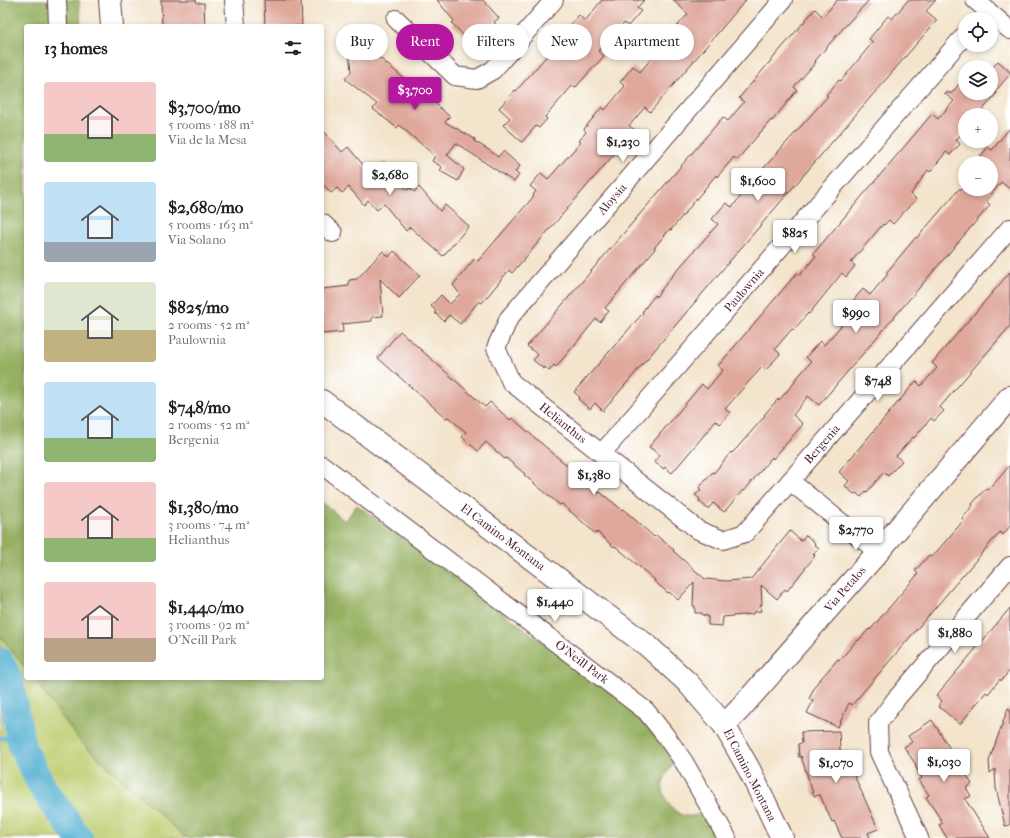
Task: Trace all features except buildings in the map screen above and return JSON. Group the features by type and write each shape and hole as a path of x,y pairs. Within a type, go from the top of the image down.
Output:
{"street":[{"path":"56,0 58,24"},
{"path":"110,0 112,24"},
{"path":"234,0 236,24"},
{"path":"396,18 455,76 477,79 493,70 554,0"},
{"name":"Aloysia","path":"496,348 509,318 783,0"},
{"path":"980,10 1010,30"},
{"name":"Paulownia","path":"602,454 958,43"},
{"name":"Bergenia","path":"723,540 744,533 1010,228"},
{"name":"Helianthus","path":"496,348 511,382 698,530 723,540"},
{"name":"Via Petalos","path":"724,725 878,552 1010,397"},
{"name":"El Camino Montana","path":"324,403 648,647 688,683 724,725 750,771 782,838"},
{"name":"O'Neill Park","path":"324,467 646,711 684,762 727,838"},
{"path":"790,481 878,552"},
{"path":"919,838 879,752 878,724 896,699 1010,566"}],"green space":[{"path":"0,0 79,0 81,24 24,24 24,666 0,635"},
{"path":"324,504 345,521 357,505 643,716 675,761 663,783 664,793 669,804 681,815 693,816 705,813 717,838 186,838 81,742 34,680 324,680"},
{"path":"0,635 24,666 24,680 34,680 81,742 186,838 0,838"}],"waterway":[{"path":"0,661 10,682 22,747 44,790 79,838"},
{"path":"0,738 7,738 22,747"}]}
